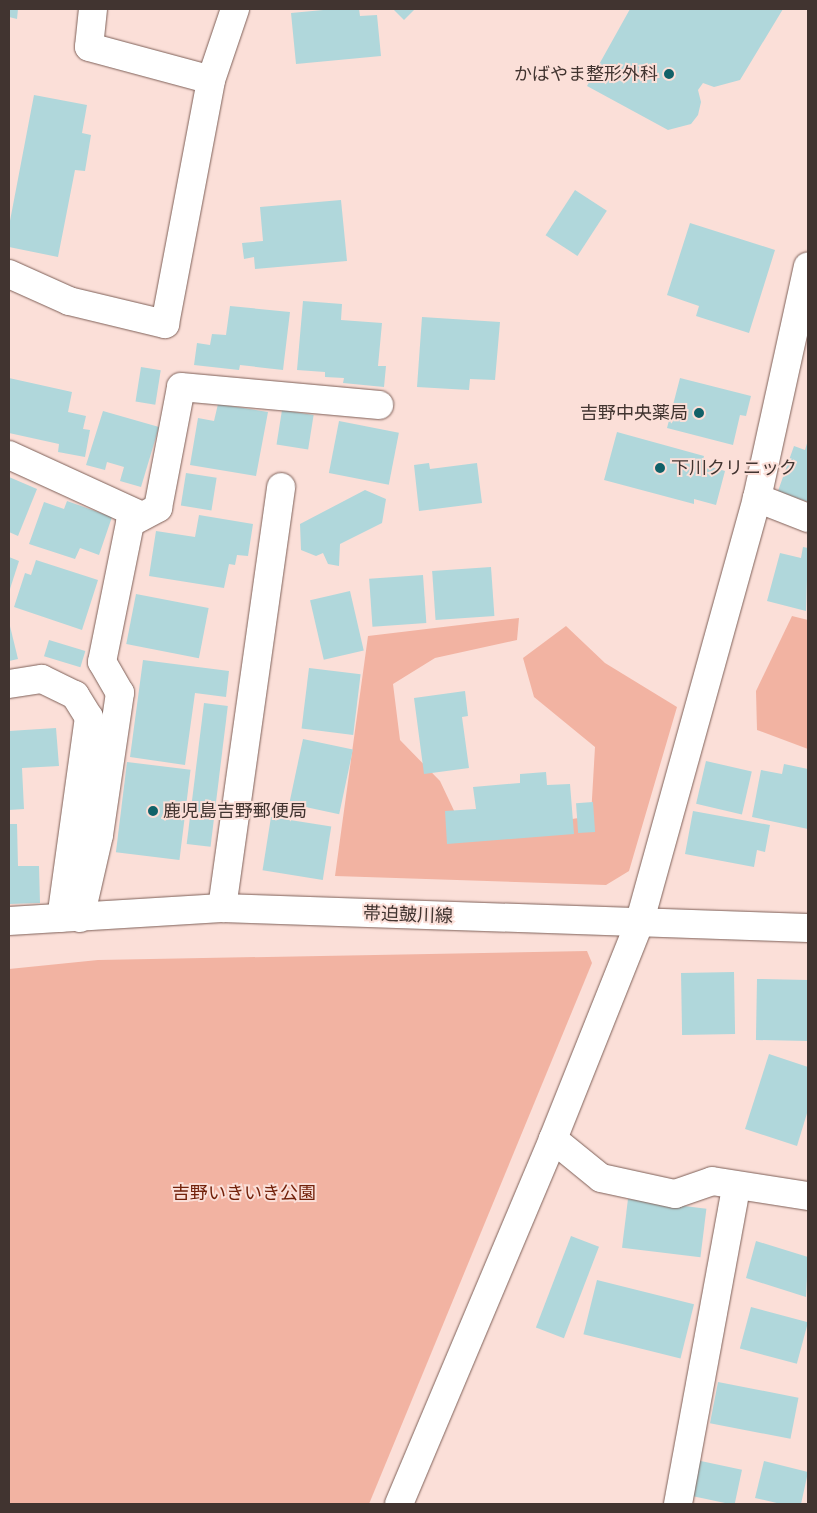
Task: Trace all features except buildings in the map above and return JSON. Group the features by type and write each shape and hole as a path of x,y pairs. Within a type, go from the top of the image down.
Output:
{"street":[{"path":"93,9 89,47 211,80"},
{"path":"9,274 70,301 165,324 211,80 234,9"},
{"path":"399,1504 553,1139 639,924 758,498 808,267"},
{"path":"70,918 99,835 120,693 102,662 130,523 158,508 181,387 379,405"},
{"path":"9,456 142,516"},
{"path":"222,908 281,487"},
{"path":"758,498 808,518"},
{"path":"9,684 42,679 75,696 89,717 70,918"},
{"name":"帯迫皷川線","path":"9,921 222,908 639,924 808,928"},
{"path":"553,1139 601,1178 675,1194 712,1181 736,1187 808,1196"},
{"path":"678,1504 736,1187"}],"green space":[{"path":"792,616 808,620 808,749 757,730 756,691"},
{"path":"519,618 517,640 435,658 393,684 400,740 440,781 466,836 591,816 595,747 534,697 523,658 566,626 605,663 677,707 629,871 606,885 335,876 368,636"},
{"name":"吉野いきいき公園","path":"587,951 592,963 369,1504 9,1504 9,969 98,960"}],"place":[{"name":"かばやま整形外科","path":"669,74"},
{"name":"吉野中央薬局","path":"699,413"},
{"name":"下川クリニック","path":"660,468"},
{"name":"鹿児島吉野郵便局","path":"153,811"}]}
